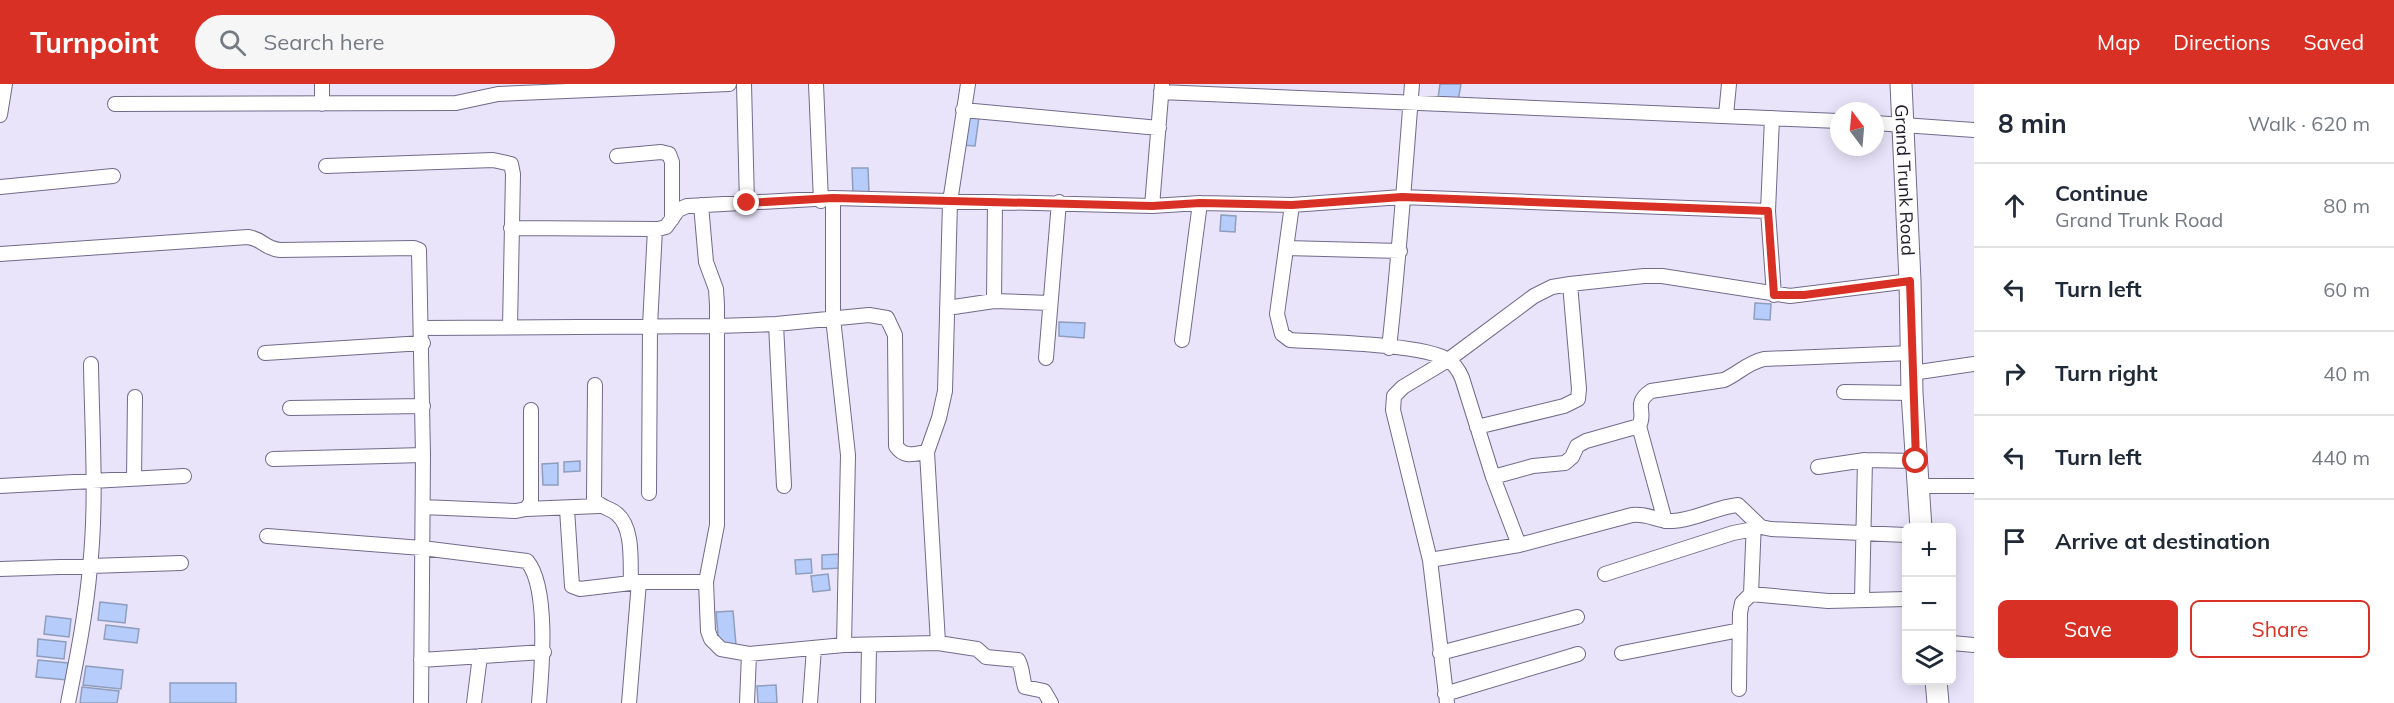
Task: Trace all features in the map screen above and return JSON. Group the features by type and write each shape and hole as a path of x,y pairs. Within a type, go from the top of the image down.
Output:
{"main road":[{"name":"Grand Trunk Road","path":"1901,84 1917,486 1921,523"},
{"path":"1936,685 1938,703"}],"street":[{"path":"0,115 5,84"},
{"path":"322,84 322,104"},
{"path":"115,104 456,103 498,94 729,84"},
{"path":"744,84 747,203"},
{"path":"816,84 827,199 833,318 848,455 844,645"},
{"path":"938,643 927,452 939,418 945,391 950,202 968,84"},
{"path":"1389,348 1400,250 1402,197 1412,84"},
{"path":"1726,115 1729,84"},
{"path":"1152,206 1161,88 1411,104 1830,121"},
{"path":"963,110 1159,128"},
{"path":"1772,118 1768,211 1774,295"},
{"path":"1884,123 1974,130"},
{"path":"617,156 661,152 669,154 672,162 672,220"},
{"path":"326,166 493,160 511,164 513,174 510,327"},
{"path":"0,187 113,176"},
{"path":"511,228 655,230 666,227 678,210 687,206 827,199 1059,202 1152,206 1200,203 1292,205 1402,197 1768,211"},
{"path":"994,301 995,202"},
{"path":"1046,358 1059,202"},
{"path":"1182,340 1200,203"},
{"path":"701,205 706,262 716,290 717,326 717,525 706,582 708,631 711,639 721,649 749,654 844,645 938,643 977,649 986,657 1018,660 1022,667 1025,687 1044,691 1051,703"},
{"path":"1292,205 1277,314 1282,334 1290,340 1426,352 1448,360 1458,369 1462,378 1492,477 1519,545"},
{"path":"649,493 650,326 655,230"},
{"path":"0,254 248,237 258,238 269,249 280,250 414,248 420,250 423,328 422,703"},
{"path":"1286,248 1400,250"},
{"path":"1578,654 1446,699 1430,560 1393,410 1394,396 1403,387 1448,360 1534,296 1552,287 1662,276 1774,295 1804,295 1910,281"},
{"path":"1478,428 1564,406 1578,399 1570,284"},
{"path":"947,308 994,301 1050,303"},
{"path":"423,328 717,326 776,324 869,315 887,318 895,335 896,446 906,455 927,452"},
{"path":"776,324 784,486"},
{"path":"265,353 423,343"},
{"path":"1492,477 1533,466 1565,463 1572,457 1577,446 1586,441 1639,426 1642,421 1640,405 1643,397 1651,392 1724,380 1754,361 1912,373"},
{"path":"68,703 84,621 90,565 93,481 91,364"},
{"path":"1845,392 1912,373 1974,364"},
{"path":"595,385 593,490 594,499 599,506"},
{"path":"134,479 135,397"},
{"path":"290,408 423,406"},
{"path":"526,509 531,502 531,411"},
{"path":"1639,426 1665,521"},
{"path":"273,459 423,455"},
{"path":"1862,599 1865,460"},
{"path":"1818,467 1865,460 1916,461"},
{"path":"0,486 184,476"},
{"path":"1917,486 1974,486"},
{"path":"1430,560 1519,545 1632,515 1644,513 1665,521 1676,521 1738,505 1754,525 1771,529 1902,535"},
{"path":"423,507 516,511 599,506 618,514 625,524 635,582 629,703"},
{"path":"567,509 572,586 580,589 635,582 706,582"},
{"path":"1605,574 1754,525"},
{"path":"1739,689 1740,630 1743,603 1751,594 1754,525"},
{"path":"267,536 422,548 527,561 537,578 544,652 539,703"},
{"path":"0,569 181,563"},
{"path":"1751,594 1828,601 1902,599"},
{"path":"1440,653 1576,617"},
{"path":"1622,653 1740,630"},
{"path":"1956,643 1974,645"},
{"path":"868,703 869,645"},
{"path":"810,703 814,648"},
{"path":"421,660 544,652"},
{"path":"747,703 749,654"},
{"path":"474,703 480,656"}],"building":[{"path":"1440,84 1461,84 1458,101 1438,98"},
{"path":"966,116 979,117 975,146 962,145"},
{"path":"852,168 868,168 869,193 853,194"},
{"path":"1221,215 1236,216 1235,232 1220,231"},
{"path":"1755,303 1771,304 1770,320 1754,319"},
{"path":"1059,322 1085,323 1084,338 1059,336"},
{"path":"580,461 580,471 564,472 564,462"},
{"path":"558,463 558,485 543,485 542,464"},
{"path":"841,554 842,568 822,569 822,555"},
{"path":"811,559 812,573 796,574 795,560"},
{"path":"828,574 830,590 813,592 811,576"},
{"path":"100,602 127,605 125,623 98,620"},
{"path":"733,611 736,645 719,646 716,612"},
{"path":"46,616 71,619 69,637 44,634"},
{"path":"106,625 139,629 137,643 104,639"},
{"path":"38,639 66,642 64,659 37,656"},
{"path":"38,660 68,663 67,680 36,677"},
{"path":"86,666 123,670 121,689 83,685"},
{"path":"170,683 236,683 236,703 170,703"},
{"path":"776,685 777,703 758,703 757,686"},
{"path":"82,687 119,691 117,703 80,703"}],"route":[{"path":"747,203 820,201 833,198 1152,206 1200,203 1292,205 1402,197 1768,211 1774,295 1804,295 1910,281 1916,461"}]}
